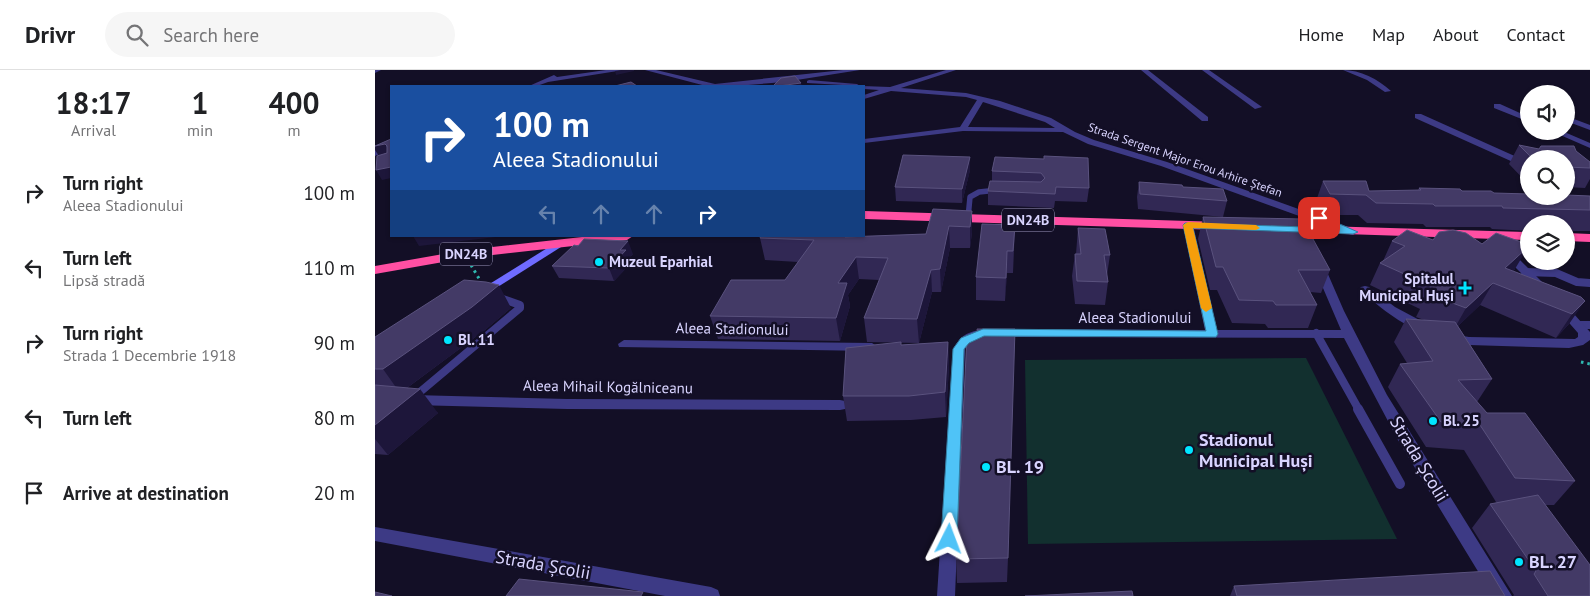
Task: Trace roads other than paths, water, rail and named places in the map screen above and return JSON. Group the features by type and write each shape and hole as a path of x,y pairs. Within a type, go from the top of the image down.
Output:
{"highway":[{"name":"DN24B","path":"865,215 1237,227"},
{"path":"1276,228 1307,234 1353,232 1520,236"},
{"name":"DN24B","path":"375,270 466,254 619,237"},
{"path":"1575,237 1590,238"}],"main road":[{"path":"476,296 557,245"}],"street":[{"path":"534,85 573,70"},
{"path":"547,80 621,70"},
{"path":"648,70 710,85"},
{"path":"726,85 784,80 857,70"},
{"path":"865,97 953,70"},
{"path":"1144,70 1205,119"},
{"path":"1205,70 1257,107"},
{"path":"1346,70 1369,79 1387,92"},
{"path":"784,80 845,85"},
{"path":"915,81 966,95"},
{"name":"Strada Sergent Major Erou Arhire Ștefan","path":"865,87 966,95 1039,116 1091,142 1164,164 1353,232"},
{"path":"963,129 981,99"},
{"path":"1497,106 1520,116"},
{"path":"1418,116 1520,161"},
{"path":"1575,122 1590,128"},
{"path":"865,141 963,129 1065,130"},
{"path":"1575,140 1590,146"},
{"path":"375,153 390,146"},
{"path":"1188,225 1212,334"},
{"path":"1365,289 1403,318 1435,332 1469,341 1569,344 1579,342 1585,338 1585,325 1525,272 1490,234"},
{"path":"557,245 569,237"},
{"name":"Strada Școlii","path":"1315,255 1334,307 1348,334 1404,435 1499,589"},
{"name":"Aleea Stadionului","path":"946,596 954,349 968,337 983,333 1348,334"},
{"name":"Aleea Stadionului","path":"624,344 890,348"},
{"name":"Aleea Mihail Kogălniceanu","path":"407,400 567,404 840,405"},
{"name":"Strada Școlii","path":"375,534 711,596"},
{"name":"Strada Școlii","path":"1475,584 1499,589"}],"lane":[{"path":"968,218 970,197 973,194 985,190 1003,190"},
{"path":"1525,272 1556,273 1577,282 1590,283"},
{"path":"407,400 520,308 520,305 514,302 476,296"},
{"path":"1316,333 1400,484"}],"place":[{"name":"Muzeul Eparhial","path":"599,262"},
{"name":"Spitalul Municipal Huși","path":"1465,288"},
{"name":"Bl. 11","path":"448,340"},
{"name":"Bl. 25","path":"1433,421"},
{"name":"Stadionul Municipal Huși","path":"1189,450"},
{"name":"BL. 19","path":"986,467"},
{"name":"BL. 27","path":"1519,562"}]}
